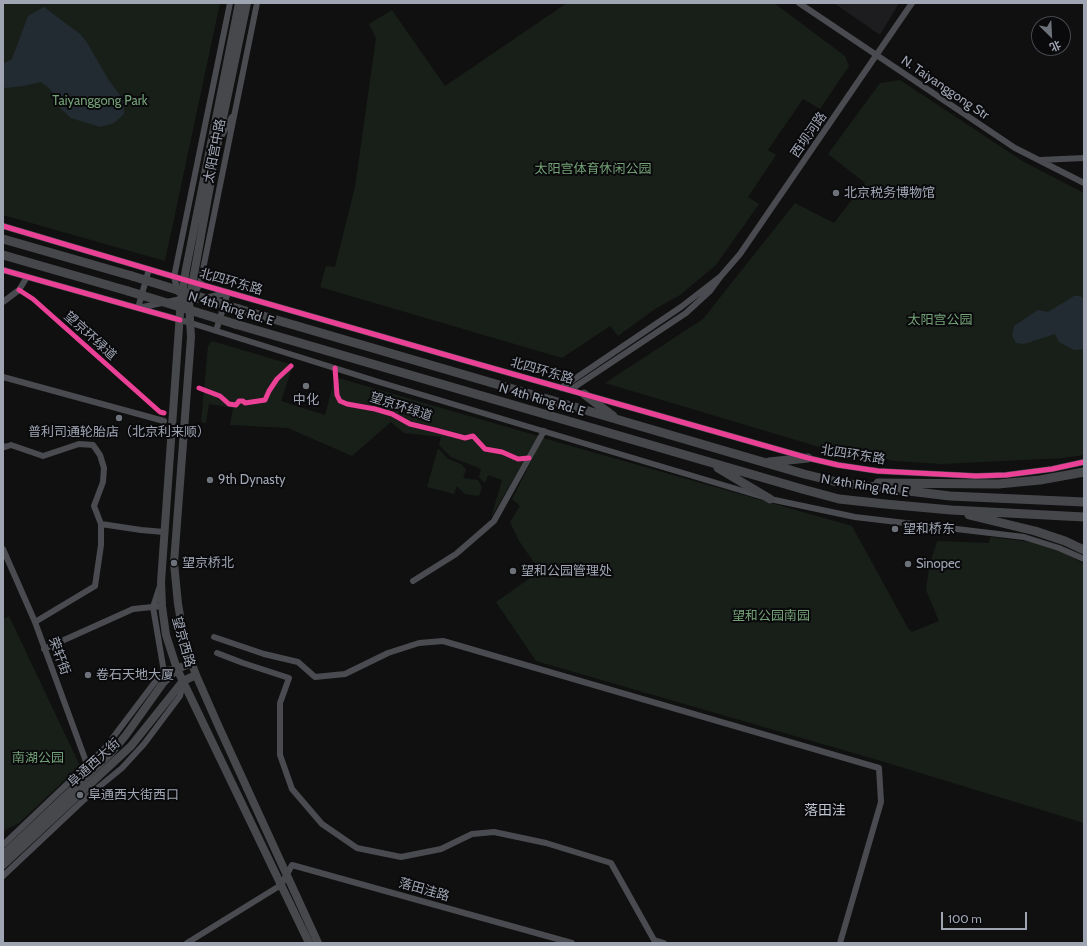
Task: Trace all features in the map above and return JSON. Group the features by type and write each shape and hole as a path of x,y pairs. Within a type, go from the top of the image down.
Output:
{"highway":[{"name":"N 4th Ring Rd. E","path":"3,239 766,463 842,483 950,496 1084,502"},
{"name":"N 4th Ring Rd. E","path":"3,255 708,462 839,498 951,510 1084,517"},
{"path":"584,394 619,420"},
{"path":"766,463 808,458"},
{"path":"708,462 770,499"},
{"path":"842,483 998,484 1040,480 1083,472"},
{"path":"951,510 1035,531 1065,541 1084,550"}],"main road":[{"name":"太阳宫中路","path":"181,300 239,3"},
{"name":"太阳宫中路","path":"196,283 218,142 247,3"},
{"name":"望京西路","path":"196,283 189,302 191,337 174,564 182,627 191,663 196,675 286,876 318,943"},
{"name":"望京西路","path":"181,300 161,582 162,606 166,635 177,669 309,943"},
{"name":"阜通西大街","path":"3,854 89,768 111,753 126,735 163,683 177,669 191,663"},
{"name":"阜通西大街","path":"3,865 131,746 183,681 196,675"}],"street":[{"name":"太阳宫中路","path":"181,300 174,277 230,3"},
{"name":"太阳宫中路","path":"196,283 235,111 257,3"},
{"name":"N. Taiyanggong Str","path":"799,3 1014,148 1084,183"},
{"name":"西坝河路","path":"570,390 686,313 710,291 740,254 912,3"},
{"path":"209,104 214,129"},
{"path":"218,142 235,111"},
{"path":"1038,160 1084,158"},
{"name":"北四环东路","path":"3,226 184,280 561,388 808,458 838,465 878,471 976,476 1006,475 1052,470 1084,462"},
{"path":"138,308 149,269"},
{"path":"3,270 191,323 216,332 770,499 855,517 1024,537 1059,548 1084,559"},
{"name":"西坝河路","path":"561,388 681,307 721,276"},
{"path":"3,302 19,290 27,277"},
{"path":"138,308 181,300 189,302 228,292"},
{"path":"216,332 228,292"},
{"path":"3,377 164,421"},
{"path":"413,581 456,554 494,521 544,431"},
{"path":"3,446 5,447 11,445 43,456 79,444 93,445 100,455 104,468 103,482 94,506 101,524 101,545 95,586 35,622"},
{"path":"101,524 164,532"},
{"name":"荣轩街","path":"3,549 35,622 89,768"},
{"path":"161,582 153,607 164,670 163,683"},
{"path":"44,649 133,610 162,606"},
{"path":"214,637 264,654 298,662 315,677 345,674 388,653 419,643 443,641 879,768 881,802 840,943"},
{"path":"216,653 289,678 280,703 280,755 292,789 322,824 357,848 401,857 440,849 472,834 494,832 546,843 611,863 654,940 664,943"},
{"path":"3,845 89,768 164,670 177,669"},
{"path":"3,876 89,795 122,768 144,744 180,696 183,681"},
{"name":"落田洼路","path":"281,885 292,865 572,943"},
{"path":"187,943 281,885"}],"shaded area":[{"path":"834,3 899,3 880,35"},
{"path":"44,7 80,34 86,41 108,79 124,101 124,114 114,123 100,127 71,118 60,108 59,101 50,89 41,82 23,86 3,87 3,64 12,59 28,16"},
{"path":"1074,296 1080,296 1084,299 1084,349 1074,350 1059,342 1055,334 1024,344 1016,343 1012,336 1014,326 1038,310 1048,312"}],"green space":[{"name":"Taiyanggong Park","path":"3,3 220,3 165,261 3,215"},
{"name":"太阳宫体育休闲公园","path":"567,3 774,3 845,56 849,66 820,109 803,99 768,150 776,155 748,197 759,204 716,265 680,295 655,309 618,336 610,326 562,358 320,287 326,266 335,267 355,187 376,38 369,24 392,10 445,86"},
{"name":"太阳宫公园","path":"900,80 1024,162 1084,193 1084,455 1063,458 941,464 895,461 836,452 605,383 703,319 795,203 834,223 865,183 828,154 880,83"},
{"path":"212,341 293,365 281,401 325,415 335,377 538,436 491,518 502,480 488,475 485,483 479,477 481,469 451,457 439,445 441,437 404,433 391,422 352,456 288,428 230,425 233,408 209,404 206,423 201,422 208,346"},
{"name":"望和公园南园","path":"543,438 852,526 908,628 912,632 939,621 926,590 929,567 937,541 989,543 990,537 1032,542 1061,551 1084,564 1084,823 881,761 536,661 496,602 540,571 519,541 510,522 520,506 512,499"},
{"path":"438,448 448,459 461,464 466,469 463,478 478,480 482,487 479,496 465,494 457,486 454,494 427,487"},
{"name":"南湖公园","path":"9,616 80,766 19,823 3,831 3,619"}],"cycle path":[{"path":"3,226 467,361 808,458 838,465 878,471 976,476 1006,475 1052,469 1084,462"},
{"path":"3,270 180,320"},
{"name":"望京环绿道","path":"19,290 33,299 160,412 164,413"},
{"path":"199,388 220,396 229,404 236,405 239,401 243,401 245,403 265,400 277,379 291,366"},
{"name":"望京环绿道","path":"335,368 337,395 340,401 347,404 392,414 410,424 465,438 473,436 485,449 502,452 518,459 529,458"}],"place":[{"name":"北京税务博物馆","path":"836,193"},
{"name":"中化","path":"306,386"},
{"name":"普利司通轮胎店（北京利来顺）","path":"119,418"},
{"name":"9th Dynasty","path":"210,480"},
{"name":"望和桥东","path":"895,529"},
{"name":"望京桥北","path":"174,563"},
{"name":"Sinopec","path":"908,564"},
{"name":"望和公园管理处","path":"513,571"},
{"name":"卷石天地大厦","path":"88,675"},
{"name":"阜通西大街西口","path":"80,795"}],"district":[{"name":"落田洼","path":"825,811"}]}
